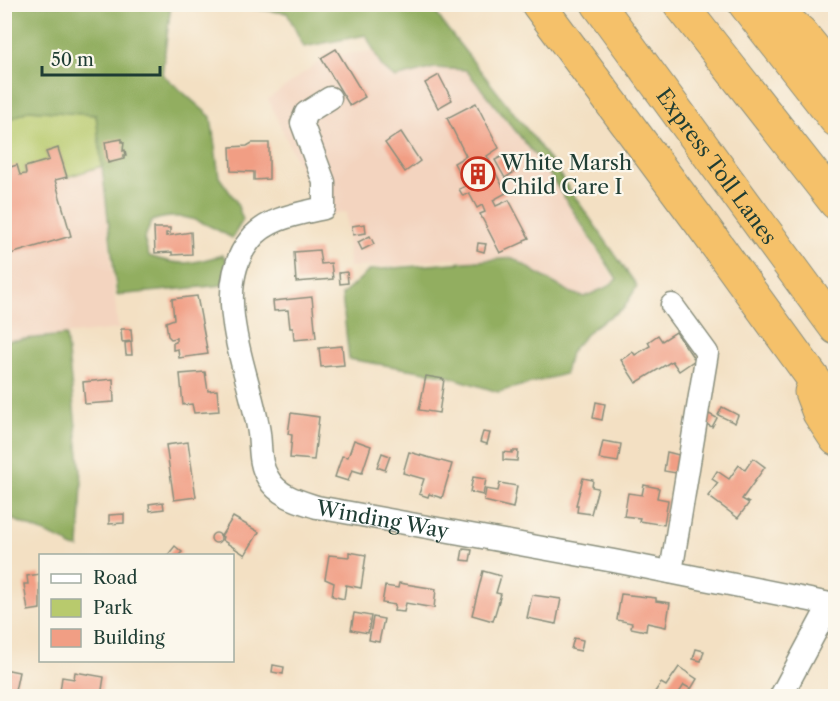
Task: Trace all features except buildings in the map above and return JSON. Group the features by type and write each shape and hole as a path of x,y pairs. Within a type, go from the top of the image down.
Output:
{"highway":[{"path":"538,4 836,410"},
{"name":"Express Toll Lanes","path":"598,4 836,328"},
{"path":"680,4 836,203"},
{"path":"745,4 836,120"},
{"path":"768,4 801,33 836,76"},
{"path":"801,362 819,412 836,440"}],"street":[{"name":"Winding Way","path":"330,98 306,113 302,123 324,182 326,192 324,208 285,217 256,232 243,249 232,285 233,314 241,360 259,434 263,469 276,488 285,495 317,507 671,572 830,604 781,696"},
{"path":"671,572 707,353 672,305"}],"shaded area":[{"path":"401,48 466,70 492,100 494,108 544,166 614,280 578,303 514,269 447,258 394,266 349,267 346,212 322,216 268,99 327,56"},
{"path":"96,115 118,329 5,341 4,122"}],"green space":[{"path":"4,5 171,5 162,74 211,117 219,177 236,201 243,220 232,238 194,219 163,218 152,221 144,239 149,256 170,262 194,262 223,255 227,261 223,285 117,295 96,115 29,110 5,122"},
{"path":"225,5 431,5 536,141 637,286 624,308 593,327 570,352 565,374 498,392 444,375 349,359 342,295 370,270 513,258 571,293 584,297 607,287 617,279 544,166 466,70 434,68 395,78 382,67 366,35 304,47 287,13"},
{"path":"29,110 96,115 102,166 67,177 58,148 46,152 49,160 25,167 26,174 20,175 5,169 4,122"},
{"path":"66,335 82,482 79,548 70,547 66,542 12,519 5,531 5,341"}],"place":[{"name":"White Marsh Child Care I","path":"478,174"}]}
